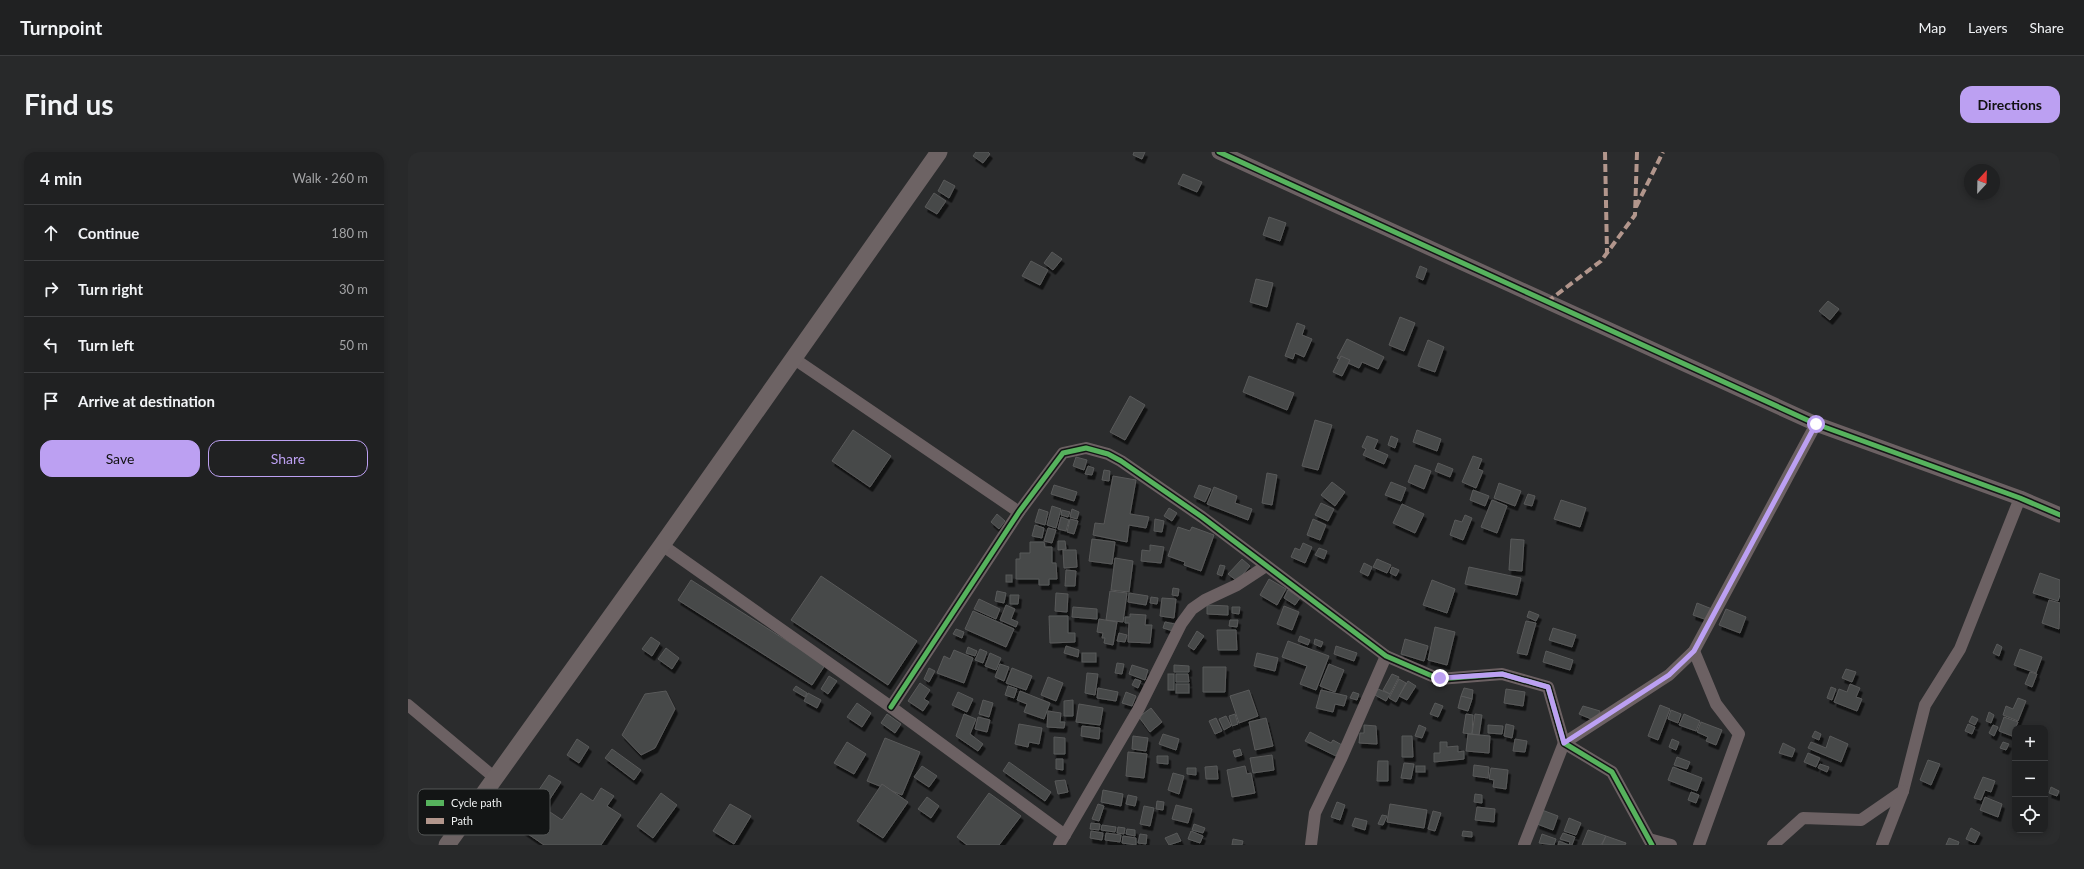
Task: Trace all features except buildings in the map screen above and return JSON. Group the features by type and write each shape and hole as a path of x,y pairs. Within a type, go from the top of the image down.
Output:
{"main road":[{"path":"487,789 662,546 939,152"},
{"path":"447,845 454,835"}],"street":[{"path":"1219,152 1816,424 2020,498 2060,515"},
{"path":"793,358 1019,512"},
{"path":"1524,845 1564,743 1669,675 1694,651 1816,424"},
{"path":"891,707 1019,512 1063,453 1086,448 1108,454 1121,461 1202,517 1386,656 1440,678 1502,674 1548,687 1564,743 1612,772 1651,842 1671,845"},
{"path":"1882,845 1903,791 1925,705 1960,649 2020,498"},
{"path":"662,546 891,707 1062,840 1138,710 1181,624 1192,608 1205,600 1238,585 1266,566"},
{"path":"1694,651 1716,704 1739,734 1699,845"},
{"path":"1311,845 1315,813 1342,759 1386,656"},
{"path":"408,705 495,778"},
{"path":"1773,845 1803,818 1861,820 1903,791"}],"marked path":[{"path":"1605,152 1607,253"},
{"path":"1547,302 1601,261 1635,215 1637,152"},
{"path":"1636,207 1663,152"}],"cycle path":[{"path":"1219,152 1816,424 2020,498 2060,515"},
{"path":"891,707 1019,512 1063,453 1086,448 1108,454 1121,461 1202,517 1386,656 1439,679 1502,674 1548,687 1564,743 1612,772 1652,845"}],"route":[{"path":"1440,678 1502,674 1548,687 1564,743 1669,675 1694,651 1816,424"}]}
